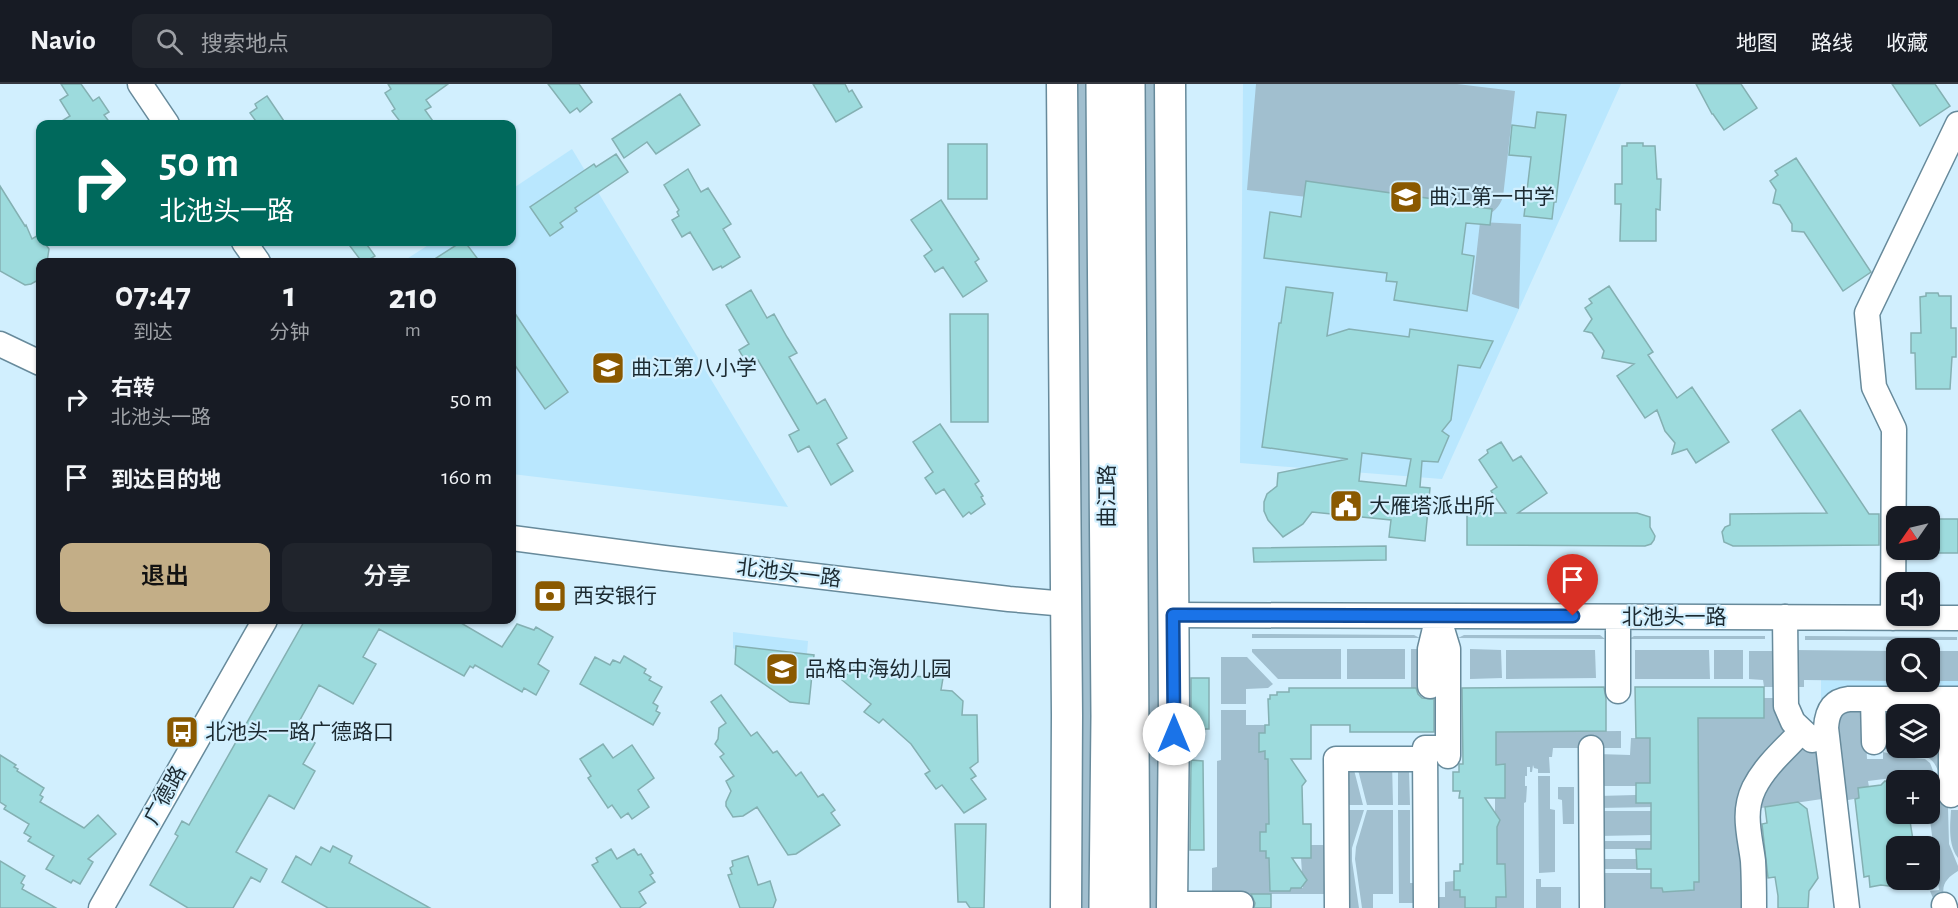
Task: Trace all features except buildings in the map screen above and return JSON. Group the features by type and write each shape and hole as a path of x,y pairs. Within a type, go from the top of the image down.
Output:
{"highway":[{"name":"曲江路","path":"1106,908 1116,84"},
{"name":"曲江路","path":"1116,84 1133,908"}],"main road":[{"name":"曲江路","path":"1062,84 1066,604 1065,908"},
{"path":"1170,84 1174,770 1172,906"}],"street":[{"path":"141,84 164,120"},
{"path":"1893,572 1894,429 1874,387 1867,313 1958,124"},
{"path":"0,339 32,358"},
{"path":"0,344 32,358"},
{"name":"北池头一路","path":"516,539 688,561 1066,604"},
{"name":"北池头一路","path":"1173,615 1886,618"},
{"path":"1430,686 1430,649 1438,616"},
{"path":"1426,908 1441,754 1448,649 1438,616"},
{"path":"1618,617 1618,691"},
{"path":"1785,617 1786,706 1793,722 1802,731 1815,743 1828,746"},
{"name":"北池头一路","path":"1940,618 1958,618"},
{"name":"广德路","path":"101,908 263,624"},
{"path":"1873,699 1874,742"},
{"path":"1847,908 1828,746 1827,720 1831,707 1842,700 1954,699 1951,795"},
{"path":"1754,908 1754,873 1746,817 1750,798 1758,780 1802,731"},
{"path":"1591,748 1592,908"},
{"path":"1337,908 1336,759 1441,754"},
{"path":"1172,906 1241,904"}],"shaded area":[{"path":"1074,84 1092,84 1094,908 1077,908"},
{"path":"1139,84 1160,84 1163,908 1142,908"},
{"name":"曲江第一中学","path":"1243,84 1621,84 1442,479 1240,463"},
{"path":"1256,84 1457,84 1515,91 1503,197 1496,209 1483,217 1247,190"},
{"name":"曲江第八小学","path":"572,149 788,507 516,474 516,258 408,258 427,246 516,246 516,186"},
{"path":"1480,222 1521,224 1519,309 1472,294"},
{"name":"品格中海幼儿园","path":"733,632 808,641 804,692 783,689 733,648"},
{"path":"1252,634 1414,635 1420,638 1252,638"},
{"path":"1464,635 1600,635 1605,639 1458,638"},
{"path":"1634,636 1765,636 1765,639 1629,639"},
{"path":"1805,636 1957,637 1957,640 1886,638 1886,640 1805,640"},
{"path":"1252,649 1341,649 1341,679 1278,679 1252,652"},
{"path":"1347,649 1405,649 1405,679 1347,679"},
{"path":"1411,649 1421,649 1421,688 1411,688"},
{"path":"1470,649 1501,650 1502,678 1470,679"},
{"path":"1506,650 1595,650 1596,678 1506,679"},
{"path":"1635,650 1709,650 1710,679 1635,679"},
{"path":"1714,650 1743,650 1743,679 1714,679"},
{"path":"1793,650 1886,651 1886,681 1804,680 1804,687 1793,687"},
{"path":"1749,651 1778,651 1778,687 1764,687 1763,680 1749,679"},
{"path":"1940,651 1958,651 1958,681 1940,681"},
{"path":"1221,657 1247,657 1273,684 1268,688 1246,689 1246,704 1221,704"},
{"path":"1821,680 1886,680 1886,692 1940,692 1940,681 1958,681 1958,691 1821,712"},
{"path":"1764,698 1778,698 1789,729 1762,765 1748,908 1599,908 1598,873 1654,873 1651,877 1652,888 1662,888 1663,892 1694,890 1698,718"},
{"path":"1864,706 1867,759 1883,759 1883,752 1886,753 1886,758 1925,759 1933,770 1886,770 1886,779 1868,781 1869,787 1859,798 1843,801 1834,731 1842,708"},
{"path":"1221,710 1246,710 1246,725 1265,725 1265,733 1259,733 1259,751 1265,751 1270,759 1271,824 1266,825 1266,832 1260,832 1260,850 1266,851 1266,858 1271,858 1269,883 1278,891 1303,888 1301,858 1311,858 1311,845 1332,845 1332,894 1212,894 1212,868 1217,867 1217,761 1221,760"},
{"path":"1621,731 1621,748 1553,748 1552,757 1549,757 1550,773 1538,773 1538,769 1533,765 1532,772 1530,772 1530,767 1527,767 1526,802 1524,803 1524,908 1496,908 1496,897 1506,897 1505,864 1495,864 1484,834 1499,821 1499,818 1495,817 1495,798 1505,798 1504,764 1495,765 1483,732"},
{"path":"1631,738 1653,738 1654,783 1636,783 1636,786 1598,786 1598,754 1630,755"},
{"path":"1940,742 1946,742 1947,795 1940,770 1928,758 1940,758"},
{"path":"1797,745 1820,753 1840,908 1834,908 1822,799 1754,809 1757,798"},
{"path":"1341,762 1352,762 1363,805 1341,805"},
{"path":"1356,762 1392,762 1393,805 1367,805"},
{"path":"1398,762 1409,770 1410,805 1398,805"},
{"path":"1538,776 1550,776 1550,809 1555,810 1555,872 1539,873"},
{"path":"1558,787 1574,787 1574,824 1563,824 1562,800 1558,799"},
{"path":"1940,788 1948,808 1949,844 1958,871 1946,881 1944,896 1935,903 1930,891 1940,890 1940,836 1932,836 1931,824 1940,824"},
{"path":"1636,795 1636,803 1654,803 1654,807 1598,808 1598,796"},
{"path":"1341,810 1364,810 1352,848 1359,908 1342,908"},
{"path":"1367,810 1393,810 1393,894 1373,894 1373,908 1362,908 1355,859 1356,847"},
{"path":"1398,810 1410,810 1410,883 1419,883 1419,903 1399,903"},
{"path":"1951,810 1958,810 1958,858 1951,841"},
{"path":"1598,811 1651,811 1651,835 1598,836"},
{"path":"1598,841 1654,841 1654,849 1598,849"},
{"path":"1598,859 1637,859 1637,869 1598,869"},
{"path":"1536,879 1541,879 1541,887 1561,887 1561,908 1536,908"},
{"path":"1454,881 1454,890 1460,890 1460,897 1465,897 1465,908 1431,908 1431,897 1445,897 1445,882"}],"place":[{"name":"曲江第一中学","path":"1406,197"},
{"name":"曲江第八小学","path":"608,368"},
{"name":"大雁塔派出所","path":"1346,506"},
{"name":"西安银行","path":"550,596"},
{"name":"品格中海幼儿园","path":"782,669"},
{"name":"北池头一路广德路口","path":"182,732"}],"route":[{"path":"1174,734 1173,615 1573,616"}]}
